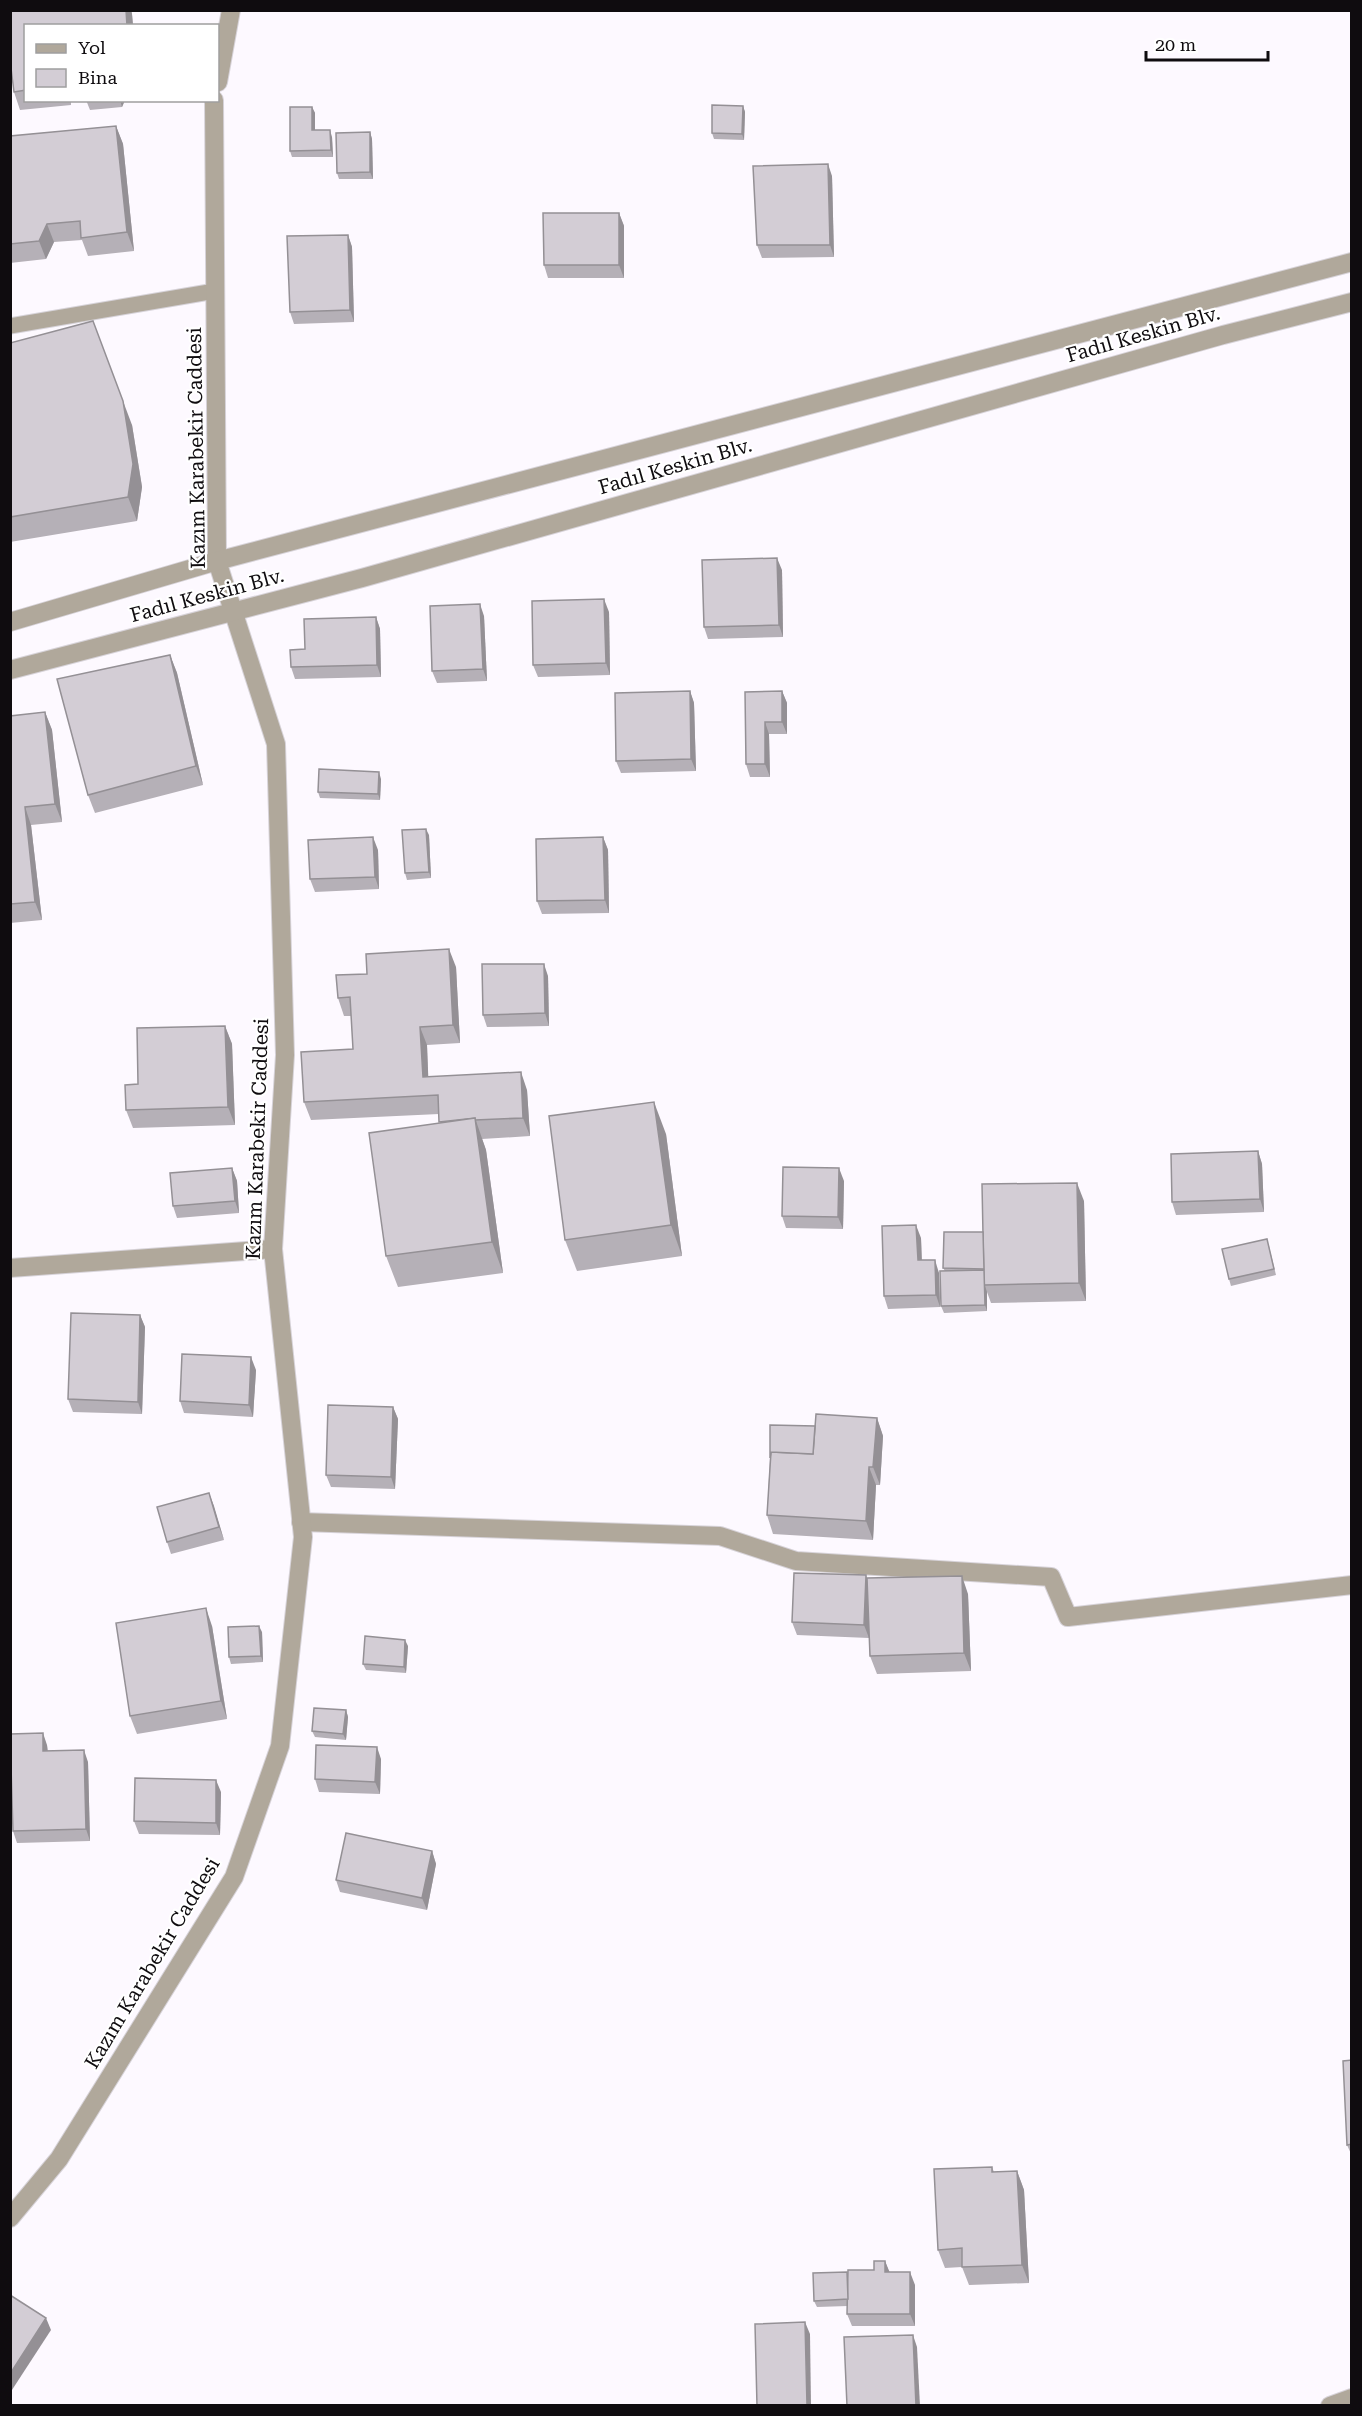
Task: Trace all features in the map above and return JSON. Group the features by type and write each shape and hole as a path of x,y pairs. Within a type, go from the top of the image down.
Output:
{"street":[{"path":"219,76 231,10"},
{"name":"Kazım Karabekir Caddesi","path":"10,2218 59,2160 234,1877 280,1746 303,1537 273,1249 285,1055 276,744 217,561 214,102"},
{"name":"Fadıl Keskin Blv.","path":"10,622 217,561 1352,262"},
{"name":"Fadıl Keskin Blv.","path":"10,670 374,575 1223,335 1352,303"},
{"path":"10,1268 273,1249"},
{"path":"301,1522 720,1536 796,1561 1051,1576 1068,1617 1352,1585"},
{"path":"1330,2406 1352,2398"}],"lane":[{"path":"10,326 215,291"}],"building":[{"path":"10,10 126,10 127,24 24,24 24,90 14,92 10,60"},
{"path":"712,105 743,106 742,134 712,133"},
{"path":"290,107 312,107 312,130 330,130 331,150 290,151"},
{"path":"116,126 127,232 81,238 80,221 47,224 39,241 10,244 10,136"},
{"path":"370,132 370,172 337,173 336,133"},
{"path":"828,164 830,245 757,245 753,166"},
{"path":"543,213 619,213 619,265 544,265"},
{"path":"348,235 350,310 290,312 287,236"},
{"path":"93,321 123,401 133,464 128,497 10,517 10,343"},
{"path":"777,558 779,625 704,627 702,560"},
{"path":"604,599 606,663 533,665 532,601"},
{"path":"480,604 483,669 432,671 430,606"},
{"path":"376,617 377,665 291,667 290,650 305,649 304,619"},
{"path":"170,655 196,766 88,795 57,679"},
{"path":"690,691 691,759 616,761 615,693"},
{"path":"782,691 782,722 765,722 765,764 746,764 745,692"},
{"path":"45,712 55,804 25,807 35,902 10,904 10,716"},
{"path":"319,769 379,772 378,794 318,792"},
{"path":"426,829 429,872 405,873 402,830"},
{"path":"373,837 375,877 310,879 308,840"},
{"path":"603,837 605,900 537,901 536,839"},
{"path":"449,949 453,1025 420,1027 423,1077 521,1072 523,1118 475,1120 475,1118 439,1122 438,1095 304,1102 301,1052 353,1049 350,997 338,998 336,975 367,974 366,954"},
{"path":"482,964 544,964 545,1013 483,1015"},
{"path":"225,1026 228,1107 126,1110 125,1085 138,1084 137,1028"},
{"path":"654,1102 671,1225 565,1240 549,1116"},
{"path":"475,1118 492,1242 386,1256 369,1133"},
{"path":"1258,1151 1260,1199 1172,1202 1171,1154"},
{"path":"783,1167 839,1168 838,1217 782,1216"},
{"path":"232,1168 235,1201 173,1206 170,1173"},
{"path":"1077,1183 1079,1283 984,1285 982,1184"},
{"path":"916,1225 918,1260 935,1260 936,1295 884,1296 882,1226"},
{"path":"944,1232 983,1232 984,1269 943,1268"},
{"path":"1267,1239 1274,1269 1229,1279 1222,1249"},
{"path":"984,1270 985,1305 941,1306 940,1271"},
{"path":"71,1313 140,1315 138,1402 68,1399"},
{"path":"182,1354 251,1357 249,1405 180,1401"},
{"path":"328,1405 393,1407 391,1477 326,1475"},
{"path":"816,1414 877,1418 873,1467 869,1467 866,1521 767,1515 771,1452 813,1454"},
{"path":"770,1425 815,1426 813,1454 771,1452 770,1458"},
{"path":"209,1493 219,1527 167,1542 157,1507"},
{"path":"794,1573 866,1575 864,1625 792,1622"},
{"path":"962,1576 964,1653 870,1656 867,1578"},
{"path":"206,1608 221,1701 130,1716 116,1623"},
{"path":"259,1626 261,1656 229,1657 228,1627"},
{"path":"365,1636 405,1640 404,1667 363,1664"},
{"path":"314,1708 346,1710 343,1734 312,1731"},
{"path":"43,1733 43,1751 84,1750 86,1829 13,1831 10,1734"},
{"path":"316,1745 377,1747 375,1782 315,1779"},
{"path":"135,1778 216,1780 216,1823 134,1821"},
{"path":"346,1833 432,1851 422,1898 336,1880"},
{"path":"1352,2060 1352,2144 1347,2145 1343,2061"},
{"path":"992,2167 992,2172 1017,2171 1022,2265 962,2267 962,2248 938,2250 934,2169"},
{"path":"874,2261 885,2261 885,2272 910,2272 910,2314 847,2314 848,2270 874,2270"},
{"path":"847,2272 848,2299 814,2301 813,2273"},
{"path":"10,2295 46,2318 10,2374"},
{"path":"805,2322 807,2406 757,2406 755,2324"},
{"path":"913,2335 916,2406 847,2406 844,2337"}]}
